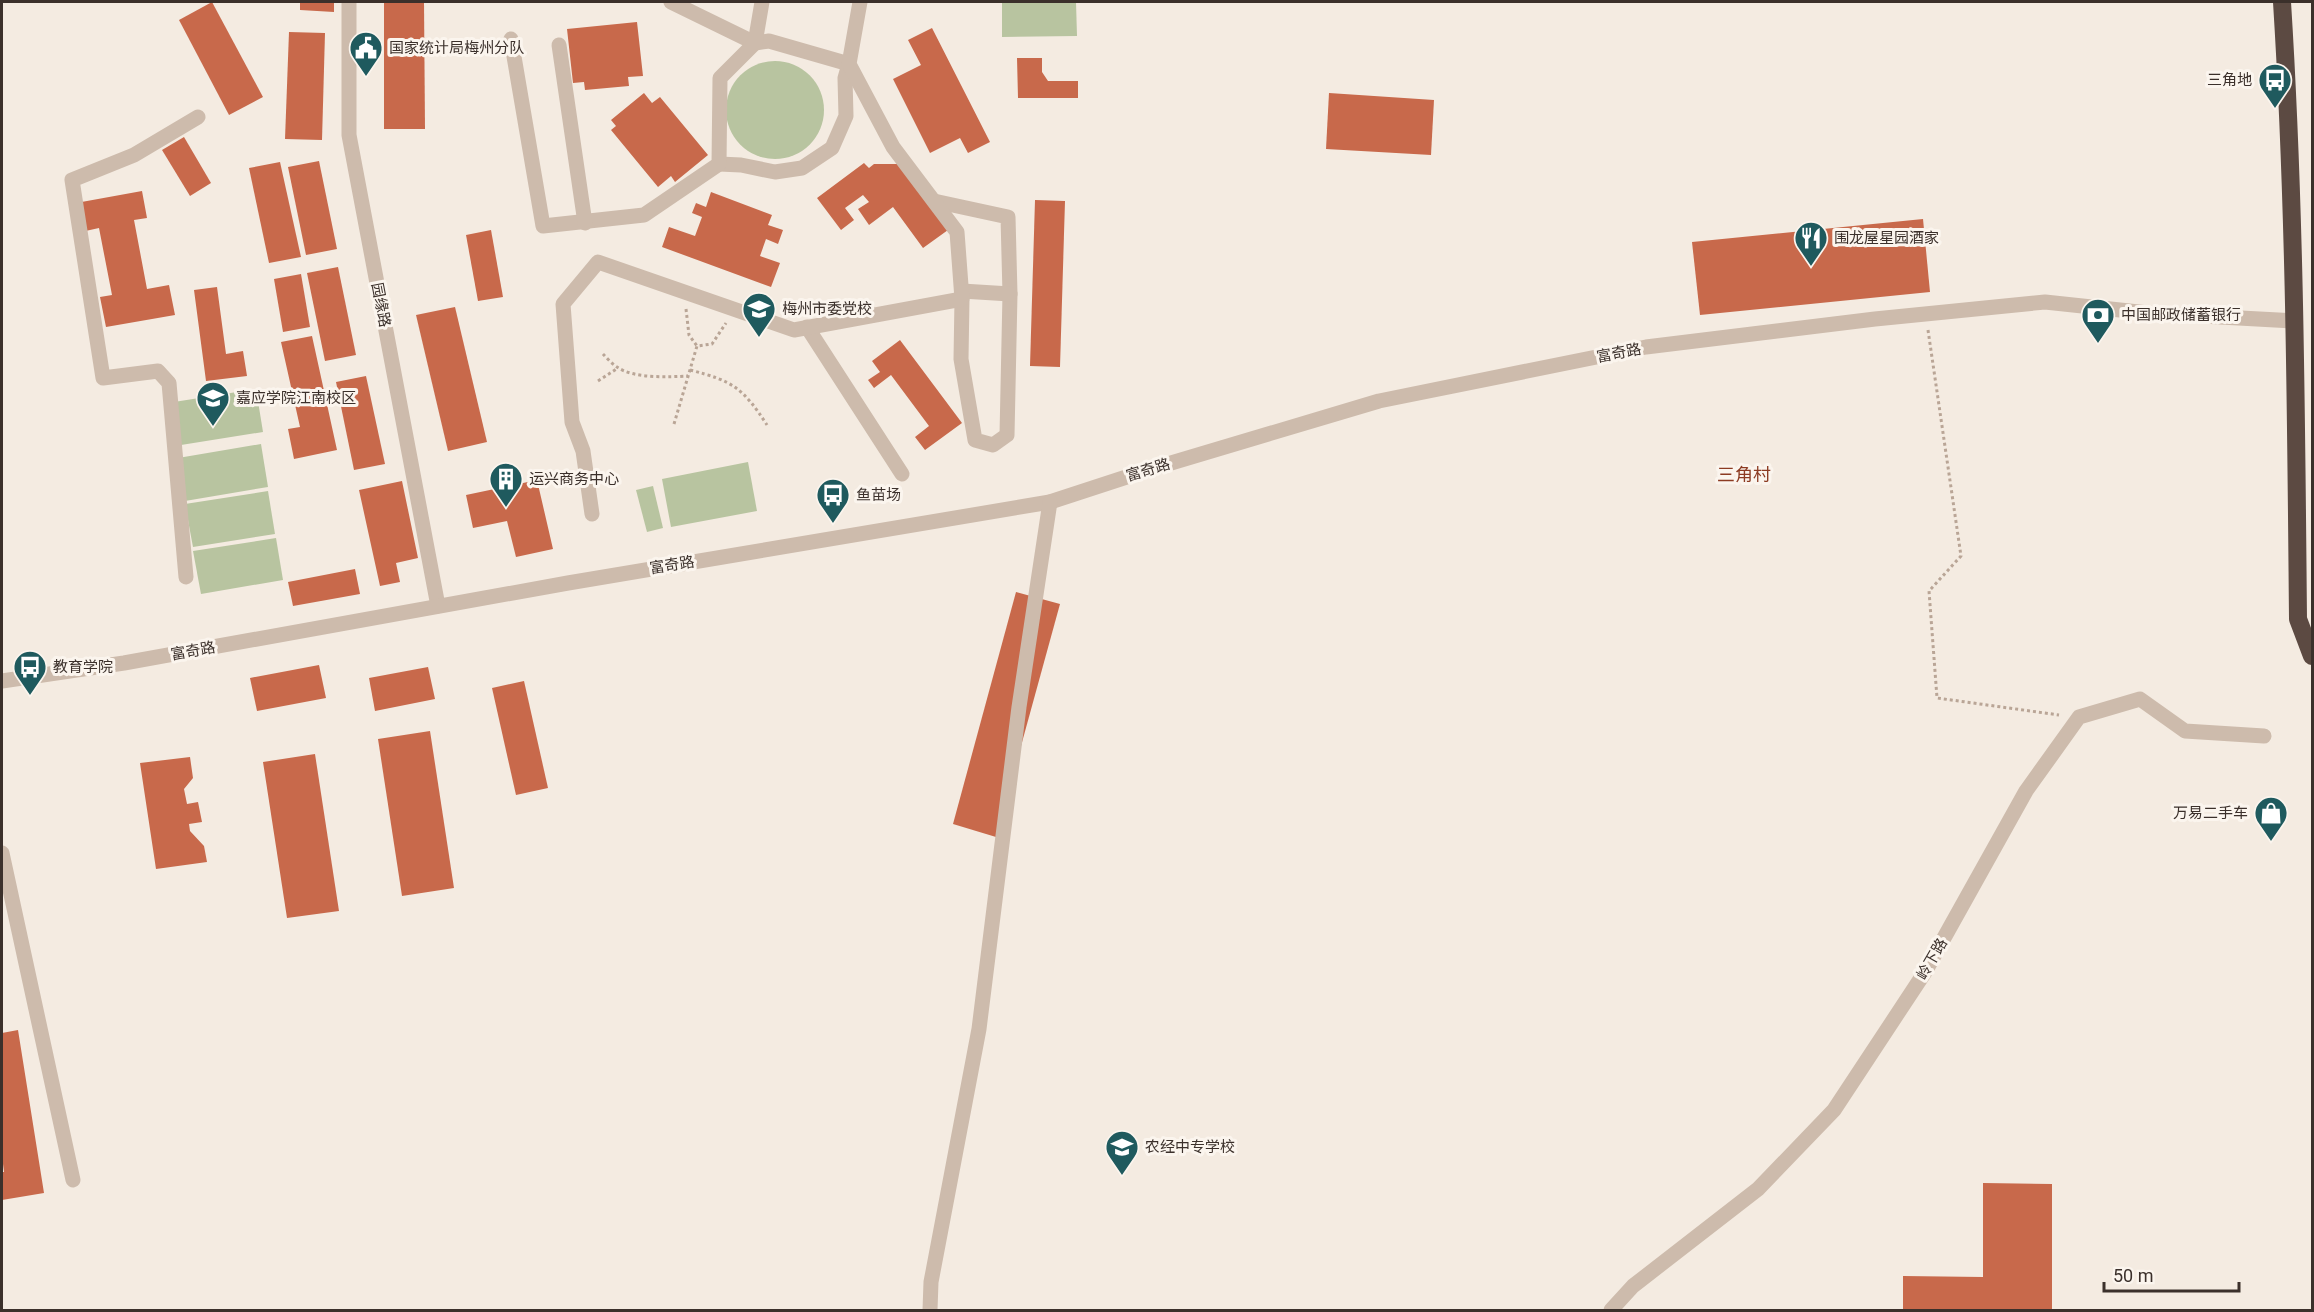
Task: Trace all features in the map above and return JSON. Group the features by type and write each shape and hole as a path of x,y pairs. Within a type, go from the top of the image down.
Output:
{"highway":[{"path":"2283,2 2295,321 2298,619 2313,656"}],"street":[{"name":"园缘路","path":"349,2 348,135 438,606"},
{"path":"671,2 755,43 770,41 849,64 893,147 933,201 957,232 962,295 961,359 975,440 993,445 1007,435 1010,294 1008,217 933,201"},
{"path":"719,164 720,78 755,43 762,2"},
{"path":"511,39 543,226 585,223 644,215 719,164 741,165 775,172 802,168 832,148 846,116 845,78 860,2"},
{"path":"560,45 585,223"},
{"path":"186,577 169,383 158,371 103,378 72,180 134,155 198,117"},
{"path":"592,514 583,451 572,422 563,304 598,262 794,330 962,295 1010,294"},
{"name":"富奇路","path":"2,681 124,663 568,583 1050,502 1150,469 1379,401 1646,347 2045,302 2148,313 2295,321"},
{"path":"807,327 903,474"},
{"path":"930,1311 931,1282 979,1029 1019,707 1050,502"},
{"path":"2079,717 2140,699 2185,731 2264,736"},
{"name":"岭下路","path":"1611,1311 1633,1286 1758,1189 1834,1110 1925,972 2026,791 2079,717"},
{"path":"2,853 73,1180"}],"path":[{"path":"686,302 689,335 697,346"},
{"path":"1925,314 1961,556 1929,591 1937,698 2079,717"},
{"path":"697,346 712,344 728,320"},
{"path":"674,424 697,346"},
{"path":"603,354 618,369 661,378 688,376"},
{"path":"598,381 618,369"},
{"path":"690,370 733,384 751,400 767,425"}],"green space":[{"path":"1002,2 1076,2 1077,36 1002,37"},
{"path":"775,61 794,65 809,76 820,91 824,110 820,129 809,144 794,155 775,159 756,155 741,144 730,129 726,110 730,91 741,76 756,65"},
{"path":"256,389 263,432 181,445 174,402"},
{"path":"261,444 268,487 185,501 178,458"},
{"path":"748,462 757,511 671,527 662,479"},
{"path":"653,486 663,528 647,532 636,490"},
{"path":"268,491 275,534 193,547 185,504"},
{"path":"276,538 283,580 201,594 193,551"}],"building":[{"path":"212,2 263,97 229,115 179,20"},
{"path":"300,2 334,2 334,12 300,10"},
{"path":"384,2 424,2 425,129 384,129"},
{"path":"637,22 643,76 628,77 629,86 585,90 584,82 573,83 567,29"},
{"path":"932,28 990,142 968,153 960,138 930,153 893,79 921,65 908,40"},
{"path":"289,32 325,33 322,140 285,139"},
{"path":"1017,58 1042,58 1042,72 1048,81 1078,81 1078,98 1018,98"},
{"path":"644,93 652,103 660,97 708,155 675,182 671,176 658,187 611,130 616,126 611,120"},
{"path":"1329,93 1434,100 1431,155 1326,149"},
{"path":"184,137 211,183 190,196 162,150"},
{"path":"319,161 337,249 306,255 288,167"},
{"path":"280,162 301,257 269,263 249,168"},
{"path":"864,163 869,168 874,164 899,164 948,230 923,248 893,207 869,225 858,209 869,202 863,195 845,208 854,220 841,230 817,198"},
{"path":"142,191 147,218 134,220 147,289 169,285 175,315 106,327 100,297 112,295 99,228 81,232 76,203"},
{"path":"711,192 772,215 768,225 783,230 778,244 766,239 760,256 780,263 771,287 662,247 669,227 695,236 702,217 692,213 696,203 706,207"},
{"path":"1035,200 1065,201 1060,367 1030,366"},
{"name":"围龙屋星园酒家","path":"1923,219 1930,292 1700,315 1692,242"},
{"path":"491,230 503,297 478,301 466,235"},
{"path":"338,267 356,355 325,361 307,273"},
{"path":"301,274 310,327 283,332 274,279"},
{"path":"217,287 226,354 243,351 247,376 206,381 194,290"},
{"path":"455,307 487,442 448,451 416,315"},
{"path":"312,336 337,450 294,459 288,429 300,427 281,342"},
{"path":"900,340 962,423 925,450 915,437 929,426 891,375 874,388 868,380 880,372 872,361"},
{"path":"366,376 385,464 354,470 336,382"},
{"name":"运兴商务中心","path":"537,480 553,549 516,557 507,521 473,528 466,495"},
{"path":"402,481 418,558 396,563 400,582 380,586 359,490"},
{"path":"355,569 360,594 293,606 288,582"},
{"path":"1016,592 1060,604 996,837 953,824"},
{"path":"319,665 326,698 257,711 250,678"},
{"path":"428,667 435,699 375,711 369,678"},
{"path":"524,681 548,788 516,795 492,688"},
{"path":"430,731 454,888 402,896 378,739"},
{"path":"315,754 339,911 287,918 263,762"},
{"path":"190,757 193,778 184,789 187,804 198,802 202,822 189,824 190,831 204,846 207,862 156,869 140,763"},
{"path":"18,1030 44,1193 2,1200 2,1172 4,1172 2,1033"},
{"path":"1983,1183 2052,1184 2052,1310 1903,1310 1903,1276 1983,1277"}],"place":[{"name":"国家统计局梅州分队","path":"366,77"},
{"name":"三角地","path":"2275,109"},
{"name":"围龙屋星园酒家","path":"1811,267"},
{"name":"梅州市委党校","path":"759,338"},
{"name":"中国邮政储蓄银行","path":"2098,344"},
{"name":"嘉应学院江南校区","path":"213,427"},
{"name":"运兴商务中心","path":"506,508"},
{"name":"鱼苗场","path":"833,524"},
{"name":"教育学院","path":"30,696"},
{"name":"万易二手车","path":"2271,842"},
{"name":"农经中专学校","path":"1122,1176"}],"district":[{"name":"三角村","path":"1744,475"}]}
